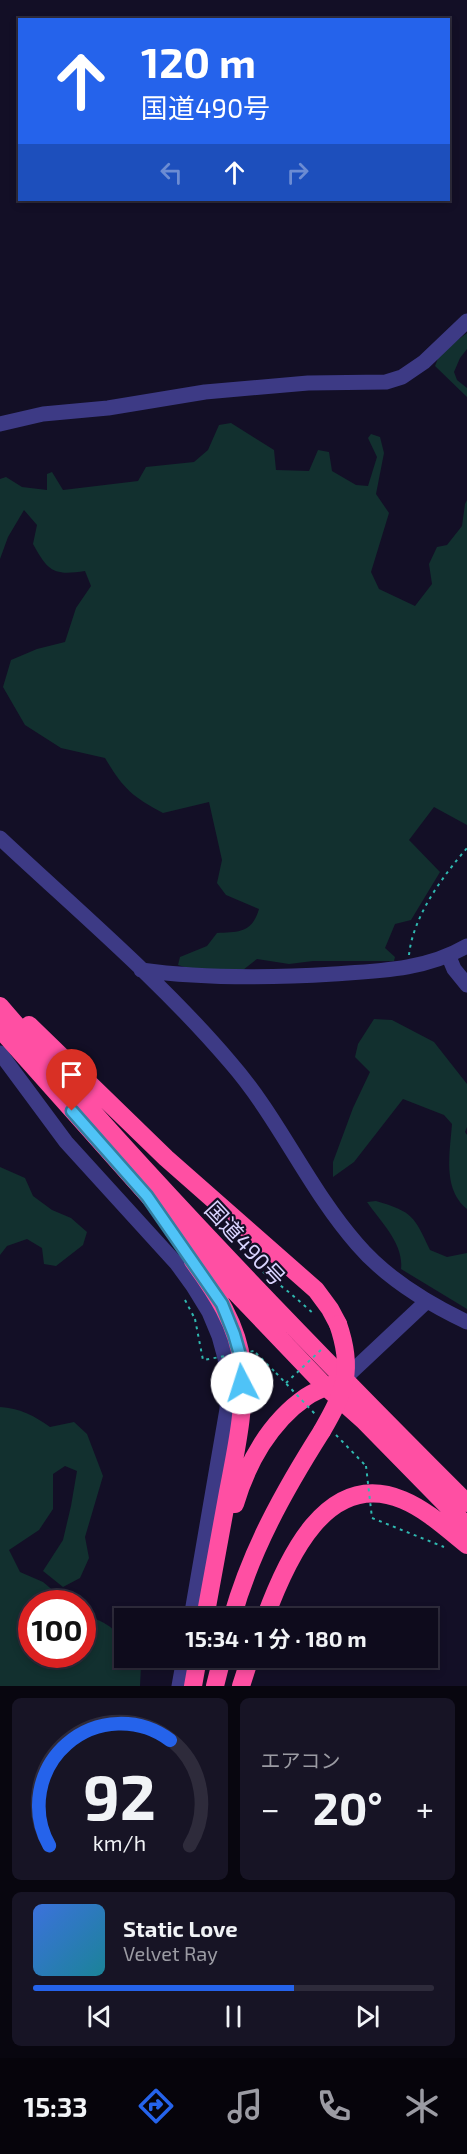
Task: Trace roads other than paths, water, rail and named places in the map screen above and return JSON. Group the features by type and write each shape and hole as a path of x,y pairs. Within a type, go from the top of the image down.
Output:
{"highway":[{"path":"0,997 166,1158 316,1290 330,1308 338,1324 347,1352 341,1394 326,1430 275,1509 248,1570 235,1608"},
{"name":"国道490号","path":"0,1006 224,1256 467,1503"},
{"name":"国道490号","path":"0,1029 219,1275 326,1387 363,1420 467,1526"},
{"path":"147,1196 222,1304 242,1362 242,1404 236,1451 208,1608"},
{"path":"210,1596 239,1490 259,1447 286,1413 308,1396 344,1379"},
{"path":"269,1608 287,1569 315,1522 326,1511 352,1496 383,1494 406,1501 436,1520 458,1547"},
{"path":"193,1686 196,1668"},
{"path":"215,1686 220,1668"},
{"path":"241,1686 247,1668"}],"street":[{"path":"0,424 43,414 108,408 206,392 308,383 386,382 402,377 424,362 467,321"},
{"path":"0,838 195,1022 232,1064 273,1120 331,1210 357,1245 380,1268 427,1301 467,1323"},
{"path":"141,970 231,978 320,975 407,967 449,957 467,946"},
{"path":"449,957 454,969 467,985"},
{"path":"0,1053 66,1142 177,1264 209,1312 219,1336 228,1383 227,1409 193,1608"},
{"path":"344,1379 427,1301"},
{"path":"179,1686 182,1668"}]}
